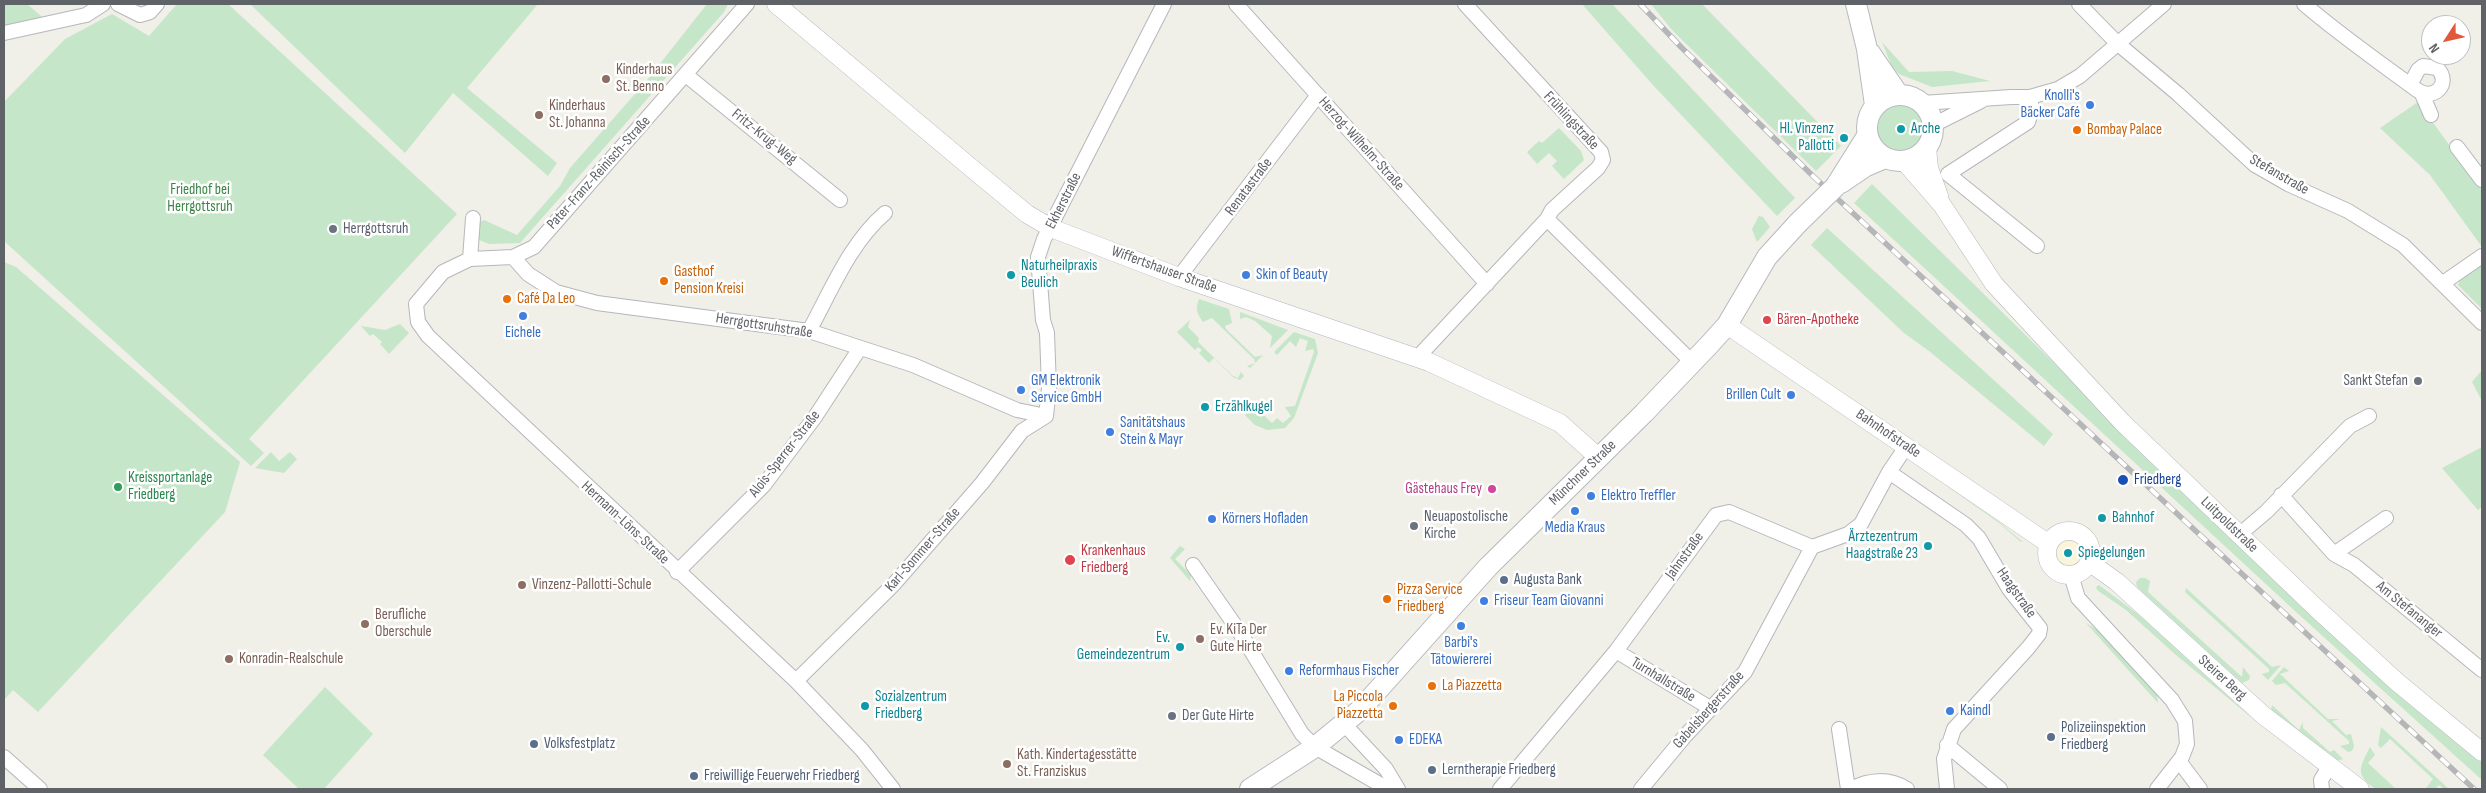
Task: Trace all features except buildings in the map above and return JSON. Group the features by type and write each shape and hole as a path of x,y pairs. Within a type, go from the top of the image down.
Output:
{"main road":[{"path":"1856,4 1867,49 1875,105"},
{"path":"1867,49 1898,94"},
{"path":"1898,94 1908,95 1922,103 1931,116 1933,125 1932,137 1927,148 1917,157 1895,160 1874,149 1867,136 1868,117 1875,105 1887,97 1898,94"},
{"name":"Münchner Straße","path":"1250,789 1345,725 1488,567 1692,363 1727,325 1767,257 1798,223 1852,170 1867,136"},
{"name":"Münchner Straße","path":"1852,170 1895,160"}],"street":[{"path":"4,33 86,15 102,4"},
{"path":"118,4 140,15 150,12 157,4"},
{"name":"Pater-Franz-Reinisch-Straße","path":"470,259 513,257 534,247 747,4"},
{"name":"Wiffertshauser Straße","path":"776,4 1027,214 1051,228 1179,277 1417,358 1485,387 1560,423 1598,457"},
{"name":"Ekherstraße","path":"1046,416 1049,388 1047,333 1043,320 1038,257 1164,4"},
{"name":"Herzog-Wilhelm-Straße","path":"1236,4 1487,284"},
{"name":"Frühlingstraße","path":"1465,4 1601,152 1603,160 1598,168 1552,210 1547,218"},
{"name":"Stefanstraße","path":"2079,4 2117,43 2172,89 2255,165 2288,184 2371,223 2403,245 2482,323"},
{"path":"1922,103 2030,97 2058,89 2074,81 2164,4"},
{"path":"2304,4 2348,40 2422,94 2431,115"},
{"path":"2410,85 2418,70 2423,66 2437,68 2443,80 2440,89 2433,94 2422,94"},
{"name":"Fritz-Krug-Weg","path":"686,75 840,200"},
{"name":"Renatastraße","path":"1179,277 1318,95"},
{"path":"2030,97 2032,109 2028,122 1948,174 2037,246"},
{"path":"1933,125 1987,99"},
{"path":"2457,147 2482,180"},
{"name":"Luitpoldstraße","path":"1927,148 1929,168 1942,206"},
{"name":"Luitpoldstraße","path":"1895,160 1942,206 1994,284 2122,422 2314,607 2397,682 2482,752"},
{"path":"809,331 854,250 870,226 884,213"},
{"path":"470,259 473,218"},
{"path":"1417,358 1547,218 1692,363"},
{"path":"2443,283 2482,256"},
{"name":"Herrgottsruhstraße","path":"513,257 528,274 556,292 597,304 809,331 913,365 1017,410 1046,416"},
{"name":"Hermann-Löns-Straße","path":"470,259 443,272 416,304 418,322 428,336 677,572 796,681 862,750 893,789"},
{"name":"Bahnhofstraße","path":"1727,325 2049,544"},
{"name":"Alois-Sperrer-Straße","path":"677,572 764,485 815,417 860,348"},
{"name":"Karl-Sommer-Straße","path":"796,681 866,614 894,584 982,483 1022,431 1046,416"},
{"path":"2240,534 2266,512 2350,426 2369,416"},
{"path":"1812,547 1848,534 1860,524 1889,472 1906,447"},
{"name":"Haagstraße","path":"1889,472 1966,525 1979,538 2010,589 2040,628 2039,634 2028,648 1960,720 1947,745 1944,759 1946,789"},
{"name":"Am Stefananger","path":"2281,495 2334,554 2354,566 2482,670"},
{"name":"Jahnstraße","path":"1500,789 1616,651 1716,515 1729,512 1812,547"},
{"path":"2334,554 2386,518"},
{"path":"2071,531 2078,533 2090,546 2089,562 2083,570 2071,575 2061,574 2051,566 2046,553 2049,544 2060,533 2071,531"},
{"name":"Gabelsbergerstraße","path":"1640,789 1710,708 1745,672 1812,547"},
{"name":"Steirer Berg","path":"2089,562 2117,582 2263,715 2360,789"},
{"path":"1193,565 1240,631 1298,729 1315,747 1388,789"},
{"path":"2071,575 2078,598 2172,700 2185,720 2187,744 2179,761 2157,789"},
{"name":"Turnhallstraße","path":"1616,651 1710,708"},
{"path":"1345,725 1386,769 1398,789"},
{"path":"1839,729 1850,789 1860,785 1885,781 1898,784 1907,789"},
{"path":"1947,745 2000,789"},
{"path":"4,757 40,789"},
{"path":"2179,761 2200,789"},
{"path":"2322,789 2321,780 2329,767"}],"green space":[{"path":"4,4 27,4 47,21 4,27"},
{"name":"Friedhof bei Herrgottsruh","path":"177,4 228,4 457,214 249,439 264,453 251,466 4,241 4,102 65,39 112,14 149,36"},
{"path":"250,4 538,4 467,88 557,163 548,176 453,93 405,153"},
{"path":"707,4 728,4 724,12 520,243 489,244 479,240 476,224 484,220 517,235 560,186 570,168 648,79"},
{"path":"1582,4 1612,4 1795,198 1777,216 1652,84"},
{"path":"1651,4 1702,4 1841,146 1816,171 1672,30"},
{"path":"1882,42 1909,72 1952,71 1990,81 1932,87 1899,74 1892,67"},
{"path":"2418,102 2482,190 2482,247 2430,175 2380,128"},
{"path":"1899,103 1909,105 1917,110 1922,118 1924,128 1922,138 1917,146 1909,151 1899,153 1889,151 1881,146 1876,138 1874,128 1876,118 1881,110 1889,105"},
{"path":"1559,128 1581,151 1584,160 1564,179 1552,166 1557,161 1549,153 1537,164 1527,152 1539,141 1542,143"},
{"path":"1872,184 2117,425 2416,708 2482,763 2482,780 2295,611 1854,203"},
{"path":"1759,216 1763,217 1770,227 1757,242 1752,229"},
{"path":"1827,228 2053,434 2044,446 1929,351 1904,333 1811,245"},
{"name":"Kreissportanlage Friedberg","path":"4,262 16,267 240,462 225,512 38,712 13,690 4,700"},
{"path":"2482,263 2482,309 2458,285 2461,278"},
{"path":"1199,299 1229,309 1232,323 1225,326 1226,329 1255,357 1263,355 1255,363 1254,359 1212,318 1203,322 1197,311"},
{"path":"1240,312 1288,330 1270,348 1272,336 1255,321 1246,317 1240,319"},
{"path":"1190,320 1188,327 1199,338 1198,342 1233,376 1238,378 1241,372 1244,376 1240,380 1233,377 1214,358 1209,363 1199,353 1202,350 1198,347 1195,350 1177,332"},
{"path":"400,324 409,333 389,354 380,344 382,342 373,334 370,336 361,326 385,330"},
{"path":"1294,332 1315,339 1318,353 1294,418 1285,428 1267,430 1255,425 1245,415 1248,411 1244,407 1250,402 1272,423 1277,418 1283,423 1291,416 1285,407 1295,406 1314,352 1313,349 1305,351 1308,341 1300,338 1296,347 1290,341 1277,355 1274,352"},
{"path":"2482,370 2482,401 2472,382"},
{"path":"2482,447 2482,507 2478,510 2442,468"},
{"path":"271,452 279,461 290,452 297,459 284,473 255,468"},
{"path":"1916,464 1999,522 2023,542 1999,523"},
{"path":"1180,546 1185,549 1175,559 1191,575 1190,581 1170,558"},
{"path":"2140,578 2150,581 2148,592 2242,677 2243,667 2250,676 2249,680 2242,683 2137,587 2136,582"},
{"path":"2099,585 2139,615 2252,718 2176,655 2126,610 2097,590 2096,587"},
{"path":"2186,588 2272,667 2281,665 2268,680 2262,674 2269,672 2269,669 2185,592"},
{"path":"2086,623 2102,633 2157,694 2158,703"},
{"path":"2284,667 2289,671 2280,674 2328,719 2340,719 2332,721 2346,735 2351,734 2354,746 2352,751 2348,752 2340,746 2349,744 2349,741 2285,683 2276,685 2272,681"},
{"path":"325,687 373,734 324,789 299,789 263,755"},
{"path":"2272,705 2299,730 2303,722 2303,728 2330,752 2334,750 2343,759 2335,761 2271,710"},
{"path":"2381,727 2449,789 2444,789 2439,785 2435,789 2427,789 2433,779 2390,739 2381,748 2378,745"},
{"path":"2370,747 2375,755 2368,763 2396,789 2376,789 2364,779 2361,770"}],"sand":[{"path":"2069,541 2078,544 2081,553 2078,562 2069,565 2060,562 2057,553 2060,544"}],"railway":[{"path":"1640,4 1681,47 1814,177 2474,789"}],"place":[{"name":"Kinderhaus St. Benno","path":"606,79"},
{"name":"Knolli's Bäcker Café","path":"2090,105"},
{"name":"Kinderhaus St. Johanna","path":"539,115"},
{"name":"Arche","path":"1901,129"},
{"name":"Bombay Palace","path":"2077,130"},
{"name":"Hl. Vinzenz Pallotti","path":"1844,138"},
{"name":"Herrgottsruh","path":"333,229"},
{"name":"Naturheilpraxis Beulich","path":"1011,275"},
{"name":"Skin of Beauty","path":"1246,275"},
{"name":"Gasthof Pension Kreisi","path":"664,281"},
{"name":"Café Da Leo","path":"507,299"},
{"name":"Eichele","path":"523,316"},
{"name":"Bären-Apotheke","path":"1767,320"},
{"name":"Sankt Stefan","path":"2418,381"},
{"name":"GM Elektronik Service GmbH","path":"1021,390"},
{"name":"Brillen Cult","path":"1791,395"},
{"name":"Erzählkugel","path":"1205,407"},
{"name":"Sanitätshaus Stein & Mayr","path":"1110,432"},
{"name":"Friedberg","path":"2123,480"},
{"name":"Kreissportanlage Friedberg","path":"118,487"},
{"name":"Gästehaus Frey","path":"1492,489"},
{"name":"Elektro Treffler","path":"1591,496"},
{"name":"Media Kraus","path":"1575,511"},
{"name":"Bahnhof","path":"2102,518"},
{"name":"Körners Hofladen","path":"1212,519"},
{"name":"Neuapostolische Kirche","path":"1414,526"},
{"name":"Ärztezentrum Haagstraße 23","path":"1928,546"},
{"name":"Spiegelungen","path":"2068,553"},
{"name":"Krankenhaus Friedberg","path":"1070,560"},
{"name":"Augusta Bank","path":"1504,580"},
{"name":"Vinzenz-Pallotti-Schule","path":"522,585"},
{"name":"Pizza Service Friedberg","path":"1387,599"},
{"name":"Friseur Team Giovanni","path":"1484,601"},
{"name":"Berufliche Oberschule","path":"365,624"},
{"name":"Barbi's Tätowiererei","path":"1461,626"},
{"name":"Ev. KiTa Der Gute Hirte","path":"1200,639"},
{"name":"Ev. Gemeindezentrum","path":"1180,647"},
{"name":"Konradin-Realschule","path":"229,659"},
{"name":"Reformhaus Fischer","path":"1289,671"},
{"name":"La Piazzetta","path":"1432,686"},
{"name":"Sozialzentrum Friedberg","path":"865,706"},
{"name":"La Piccola Piazzetta","path":"1393,706"},
{"name":"Kaindl","path":"1950,711"},
{"name":"Der Gute Hirte","path":"1172,716"},
{"name":"Polizeiinspektion Friedberg","path":"2051,737"},
{"name":"EDEKA","path":"1399,740"},
{"name":"Volksfestplatz","path":"534,744"},
{"name":"Kath. Kindertagesstätte St. Franziskus","path":"1007,764"},
{"name":"Lerntherapie Friedberg","path":"1432,770"},
{"name":"Freiwillige Feuerwehr Friedberg","path":"694,776"}]}
